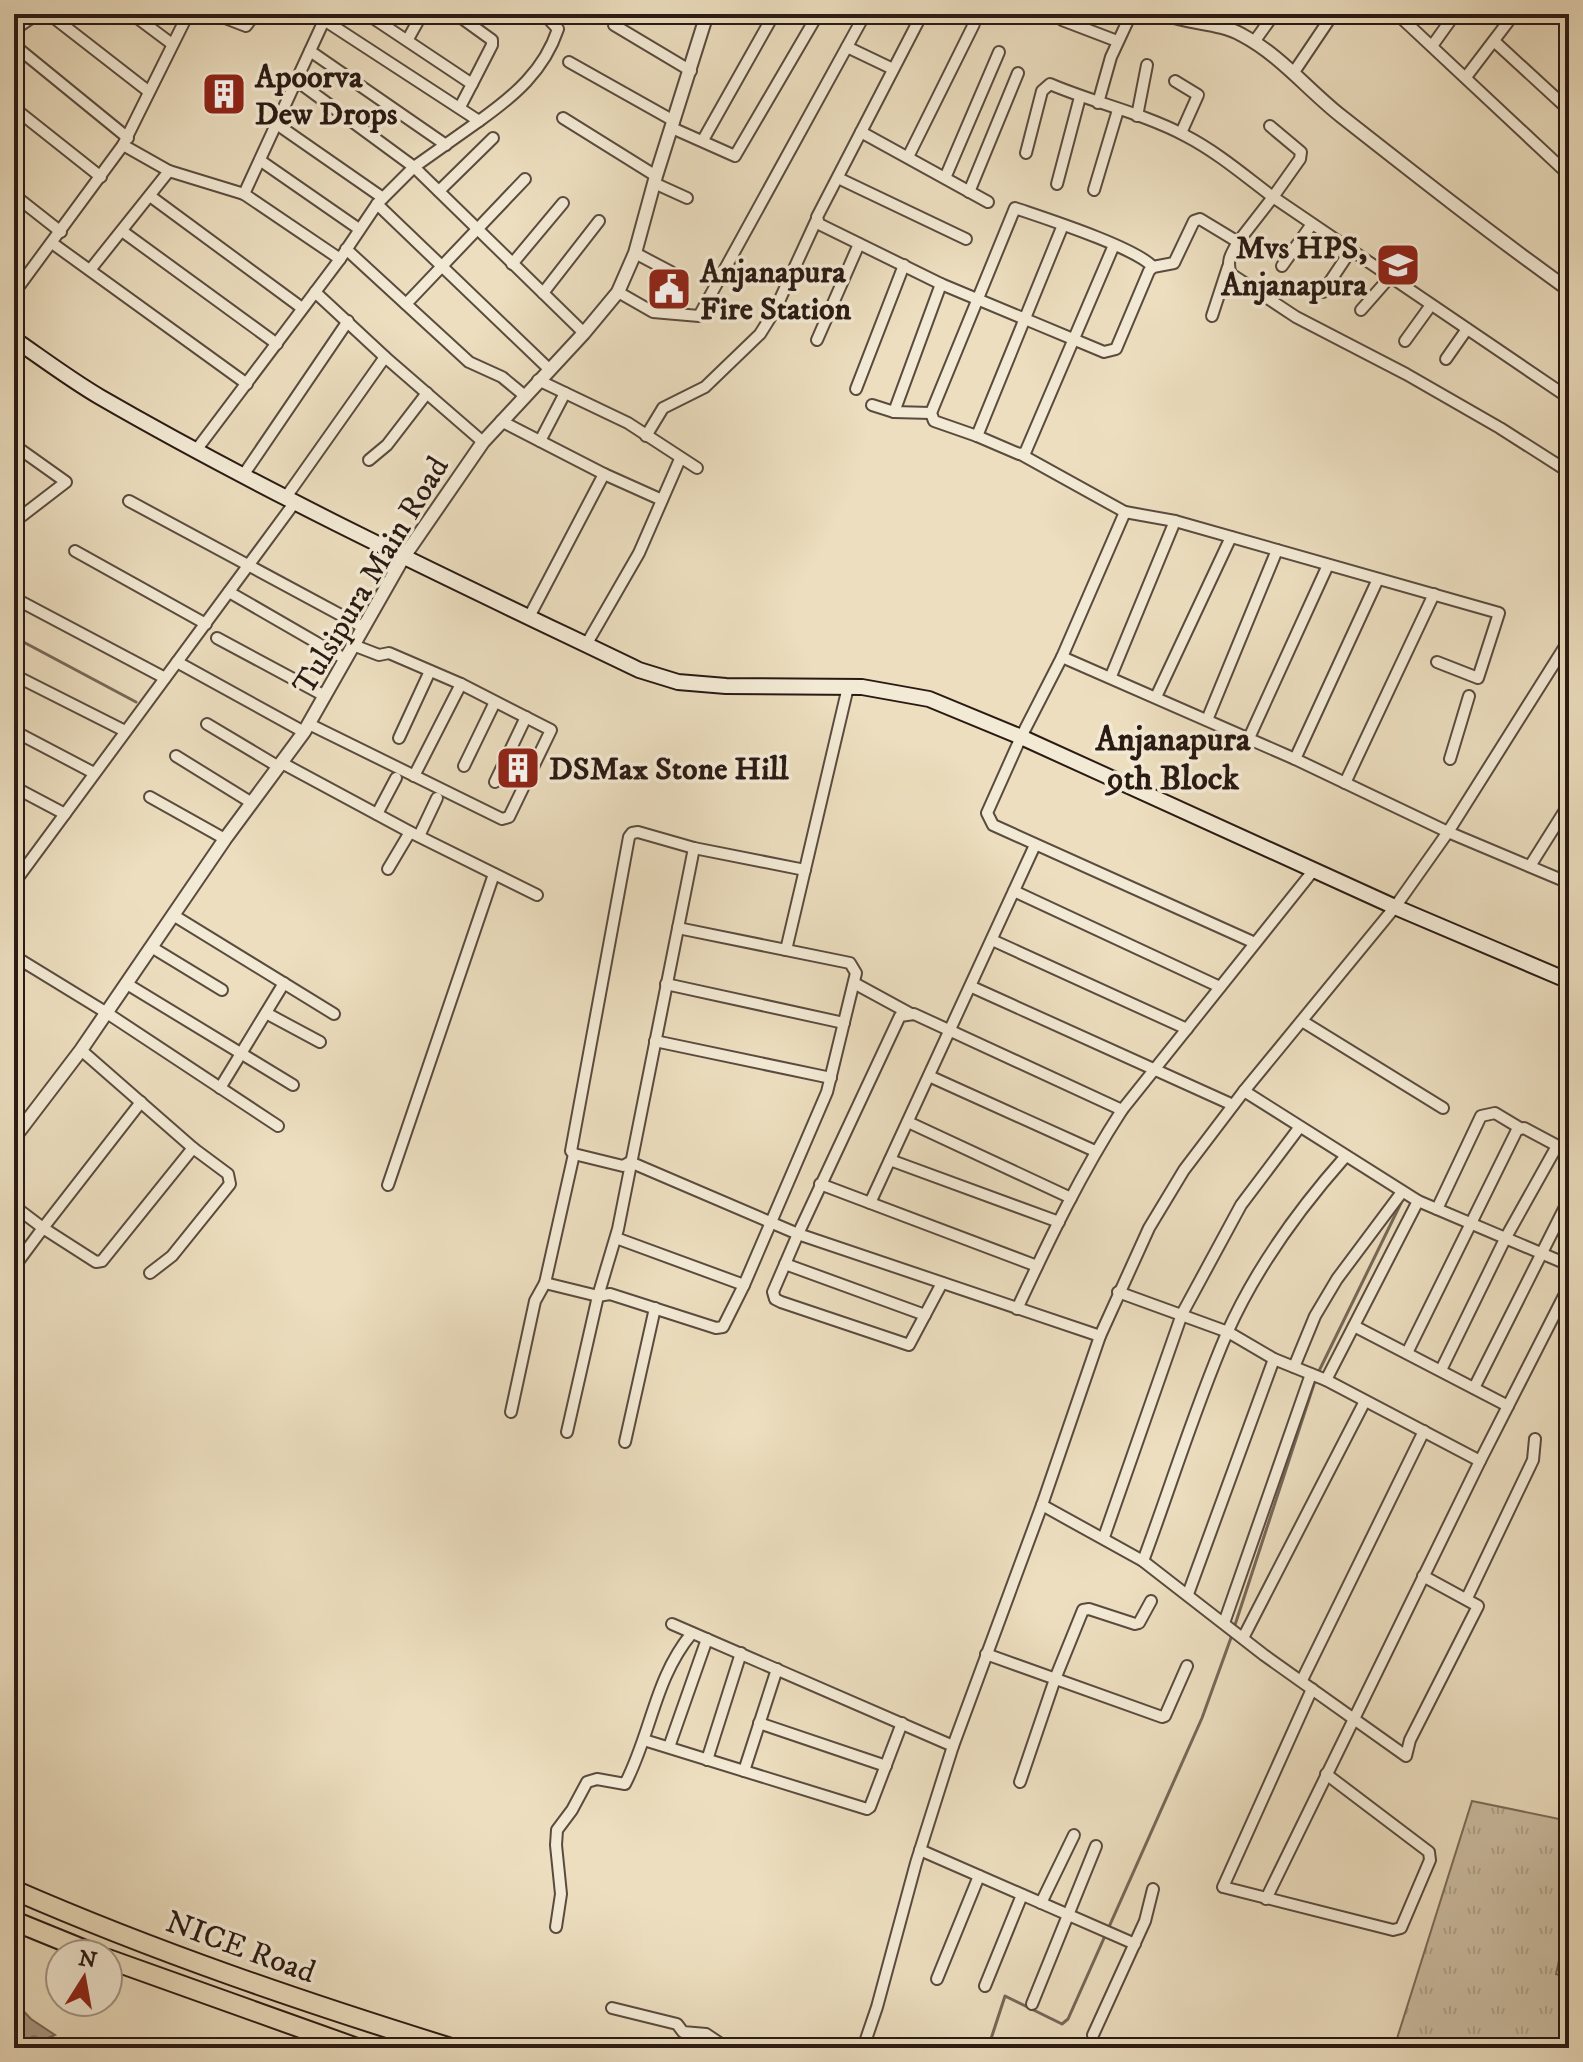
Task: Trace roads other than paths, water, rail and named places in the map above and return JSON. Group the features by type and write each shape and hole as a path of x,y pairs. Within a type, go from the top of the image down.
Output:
{"highway":[{"name":"NICE Road","path":"14,1890 304,2001 451,2048"},
{"path":"14,1921 56,1938"},
{"name":"NICE Road","path":"124,1965 357,2048"}],"main road":[{"path":"14,339 98,396 291,500 403,558 639,670 678,682 726,686 862,687 929,699 1021,737 1313,871 1569,981"}],"street":[{"path":"14,30 37,14"},
{"path":"49,14 148,91"},
{"path":"132,14 172,44"},
{"path":"14,293 125,142 188,14"},
{"path":"215,14 246,26 255,14"},
{"path":"367,14 472,84"},
{"path":"408,39 422,14"},
{"path":"456,14 492,40 460,107"},
{"path":"197,449 380,201 414,167 518,92 540,67 558,29 544,14"},
{"name":"Tulsipura Main Road","path":"16,1132 81,1050 225,839 307,728 403,558 483,442 618,292 635,253 707,14"},
{"path":"703,140 774,14"},
{"path":"569,62 733,156 737,155 818,14"},
{"path":"618,292 653,312 699,316 865,14"},
{"path":"646,436 663,408 705,387 760,334 775,310 816,221 922,14"},
{"path":"1098,103 1117,41 1131,14"},
{"path":"1166,14 1229,29 1254,42 1294,72 1337,112 1569,290"},
{"path":"1254,42 1274,14"},
{"path":"1294,72 1333,14"},
{"path":"1397,14 1569,175"},
{"path":"1432,46 1455,14"},
{"path":"1466,77 1514,14"},
{"path":"244,194 326,17 479,121"},
{"path":"1062,20 1117,41"},
{"path":"908,157 974,24"},
{"path":"614,25 691,71"},
{"path":"1494,41 1569,110"},
{"path":"14,45 125,142 169,171 244,194 343,254 406,304 469,362 502,377 525,396"},
{"path":"847,47 893,69"},
{"path":"310,51 446,145"},
{"path":"945,178 999,52"},
{"path":"1137,116 1147,65"},
{"path":"969,192 1018,73"},
{"path":"297,81 414,167 584,333"},
{"path":"1175,81 1198,95 1181,133"},
{"path":"1026,153 1042,91 1050,84 1181,133 1569,398"},
{"path":"1057,184 1080,97"},
{"path":"14,108 101,177"},
{"path":"1094,190 1118,110"},
{"path":"563,118 687,198"},
{"path":"278,125 380,201 440,266 549,369"},
{"path":"1212,316 1229,256 1300,159 1301,152 1270,126"},
{"path":"861,132 988,202"},
{"path":"439,191 493,138"},
{"path":"261,161 359,229"},
{"path":"90,270 169,171"},
{"path":"838,178 966,239"},
{"path":"406,304 525,179"},
{"path":"14,195 61,232"},
{"path":"150,196 302,308"},
{"path":"512,264 563,203"},
{"path":"1153,267 1114,245 1015,208 931,413 934,421 1022,455 1125,512 1175,521 1499,613 1478,678 1437,662"},
{"path":"1153,267 1174,263 1196,219 1238,242"},
{"path":"543,293 599,221"},
{"path":"816,221 941,284 1104,352 1116,349 1153,267"},
{"path":"1282,266 1312,224"},
{"path":"977,436 1063,225"},
{"path":"122,231 277,344"},
{"path":"52,243 247,384"},
{"path":"817,340 859,244"},
{"path":"1022,455 1114,245"},
{"path":"1323,292 1351,250"},
{"path":"635,253 671,272"},
{"path":"856,389 904,265"},
{"path":"1228,267 1231,274 1296,317 1406,374 1569,472"},
{"path":"1361,310 1390,277"},
{"path":"894,412 941,284"},
{"path":"315,292 483,442"},
{"path":"1405,341 1431,305"},
{"path":"244,474 348,321"},
{"path":"1446,359 1467,329"},
{"path":"14,883 248,566 385,357"},
{"path":"538,380 628,423 697,468"},
{"path":"369,460 387,445 427,393"},
{"path":"540,441 565,393"},
{"path":"872,405 894,412 931,413"},
{"path":"501,421 662,500"},
{"path":"14,522 66,482 16,450"},
{"path":"586,645 639,553 680,459"},
{"path":"529,617 604,474"},
{"path":"129,501 363,627"},
{"path":"1125,512 1062,657 987,813 993,825 1255,943"},
{"path":"1111,676 1175,521"},
{"path":"1156,697 1231,537"},
{"path":"1207,720 1277,550"},
{"path":"75,551 206,624"},
{"path":"1249,738 1328,565"},
{"path":"1295,759 1378,579"},
{"path":"229,592 345,659"},
{"path":"1345,783 1434,594"},
{"path":"14,598 165,678"},
{"path":"217,638 325,696"},
{"path":"863,2048 953,1746 1042,1505 1100,1336 1149,1228 1184,1170 1233,1105 1395,907 1448,832 1569,640"},
{"path":"177,662 307,728 502,819 508,818 552,731 461,684 389,653 379,655 353,645"},
{"path":"1062,657 1249,738 1448,832 1569,883"},
{"path":"399,738 430,671"},
{"path":"14,675 125,731"},
{"path":"414,776 461,684"},
{"path":"786,950 848,687"},
{"path":"1450,759 1469,696"},
{"path":"464,766 495,702"},
{"path":"495,782 526,717"},
{"path":"207,724 414,834 537,895"},
{"path":"14,731 94,773"},
{"path":"176,756 252,803"},
{"path":"377,814 396,778"},
{"path":"16,792 65,814"},
{"path":"150,797 225,839"},
{"path":"388,869 437,798"},
{"path":"1530,866 1569,804"},
{"path":"511,1412 535,1301 545,1283 574,1154 570,1146 629,837 638,832 694,848 805,870"},
{"path":"870,1203 1035,845"},
{"path":"567,1432 598,1296 616,1238 694,848"},
{"path":"1017,1309 1095,1151 1122,1110 1313,871"},
{"path":"388,1185 494,874"},
{"path":"1014,891 1220,987"},
{"path":"173,915 334,1014"},
{"path":"545,1283 598,1296 610,1294 716,1328 723,1327 772,1222 831,1078 856,973 850,963 678,928"},
{"path":"992,940 1187,1029"},
{"path":"153,948 222,990"},
{"path":"14,977 19,959 278,1126"},
{"path":"220,1088 284,983"},
{"path":"854,983 909,1013 1122,1110"},
{"path":"127,984 293,1085"},
{"path":"666,984 844,1023"},
{"path":"972,987 1233,1105"},
{"path":"266,1013 320,1042"},
{"path":"909,1013 900,1016 820,1184 773,1292 775,1299 781,1302 905,1346 909,1345 942,1283"},
{"path":"1302,1021 1443,1108"},
{"path":"655,1041 831,1078"},
{"path":"81,1050 193,1148 228,1174 230,1184 172,1256 150,1273"},
{"path":"929,1076 1095,1151"},
{"path":"1244,1091 1418,1201 1569,1265"},
{"path":"14,1267 141,1102"},
{"path":"1437,1209 1481,1116 1495,1113 1569,1152"},
{"path":"908,1122 1071,1198"},
{"path":"1104,1537 1182,1314 1241,1205 1299,1128"},
{"path":"1407,1353 1520,1128"},
{"path":"1441,1370 1505,1239 1557,1146"},
{"path":"14,1206 96,1262 102,1261 193,1148"},
{"path":"574,1154 623,1166 630,1162"},
{"path":"1143,1561 1228,1332 1261,1269 1306,1201 1345,1157"},
{"path":"890,1160 1059,1222"},
{"path":"630,1162 798,1234 1100,1336"},
{"path":"820,1184 1037,1266"},
{"path":"1294,1367 1315,1316 1337,1279 1402,1192"},
{"path":"1474,1388 1569,1199"},
{"path":"1326,1380 1418,1201"},
{"path":"616,1238 744,1285"},
{"path":"785,1264 925,1315"},
{"path":"1266,1899 1569,1286"},
{"path":"1118,1292 1228,1332 1274,1359 1326,1380 1480,1461"},
{"path":"625,1442 655,1308"},
{"path":"1354,1326 1508,1406"},
{"path":"1188,1594 1274,1359"},
{"path":"1224,1623 1311,1374"},
{"path":"1243,1638 1365,1401"},
{"path":"1302,1680 1424,1431"},
{"path":"1467,1598 1533,1460 1535,1439"},
{"path":"1042,1505 1143,1561 1406,1756 1410,1740 1478,1606 1423,1576"},
{"path":"1020,1782 1055,1679 1083,1610 1089,1609 1135,1624 1139,1623 1151,1601"},
{"path":"672,1624 953,1746"},
{"path":"556,1927 561,1894 557,1830 587,1782 597,1779 625,1784 644,1740 662,1680 692,1633"},
{"path":"669,1747 707,1639"},
{"path":"707,1760 741,1653"},
{"path":"986,1654 1162,1717 1187,1666"},
{"path":"744,1771 777,1669"},
{"path":"1312,1689 1223,1883 1225,1889 1393,1930 1401,1928 1430,1860 1429,1852 1326,1774"},
{"path":"759,1723 886,1766"},
{"path":"644,1740 867,1809 902,1723"},
{"path":"1041,1903 1074,1835"},
{"path":"1032,2004 1096,1846"},
{"path":"920,1850 1135,1944"},
{"path":"937,1979 979,1876"},
{"path":"1093,2035 1145,1921 1153,1889"},
{"path":"985,1986 1022,1895"},
{"path":"612,2008 677,2024 683,2032 706,2034 727,2048"}],"water":[{"path":"14,2001 31,2019 55,2035 23,2048 14,2048"}],"waterway":[{"path":"14,637 136,702"},
{"path":"1318,1373 1402,1201"},
{"path":"1234,1628 1315,1381"},
{"path":"988,2048 1005,1996 1062,2024 1068,2019 1202,1718 1232,1635"}],"place":[{"name":"Apoorva Dew Drops","path":"224,94"},
{"name":"Mvs HPS, Anjanapura","path":"1398,265"},
{"name":"Anjanapura Fire Station","path":"669,289"},
{"name":"DSMax Stone Hill","path":"518,768"}],"district":[{"name":"Anjanapura 9th Block","path":"1173,758"}]}
